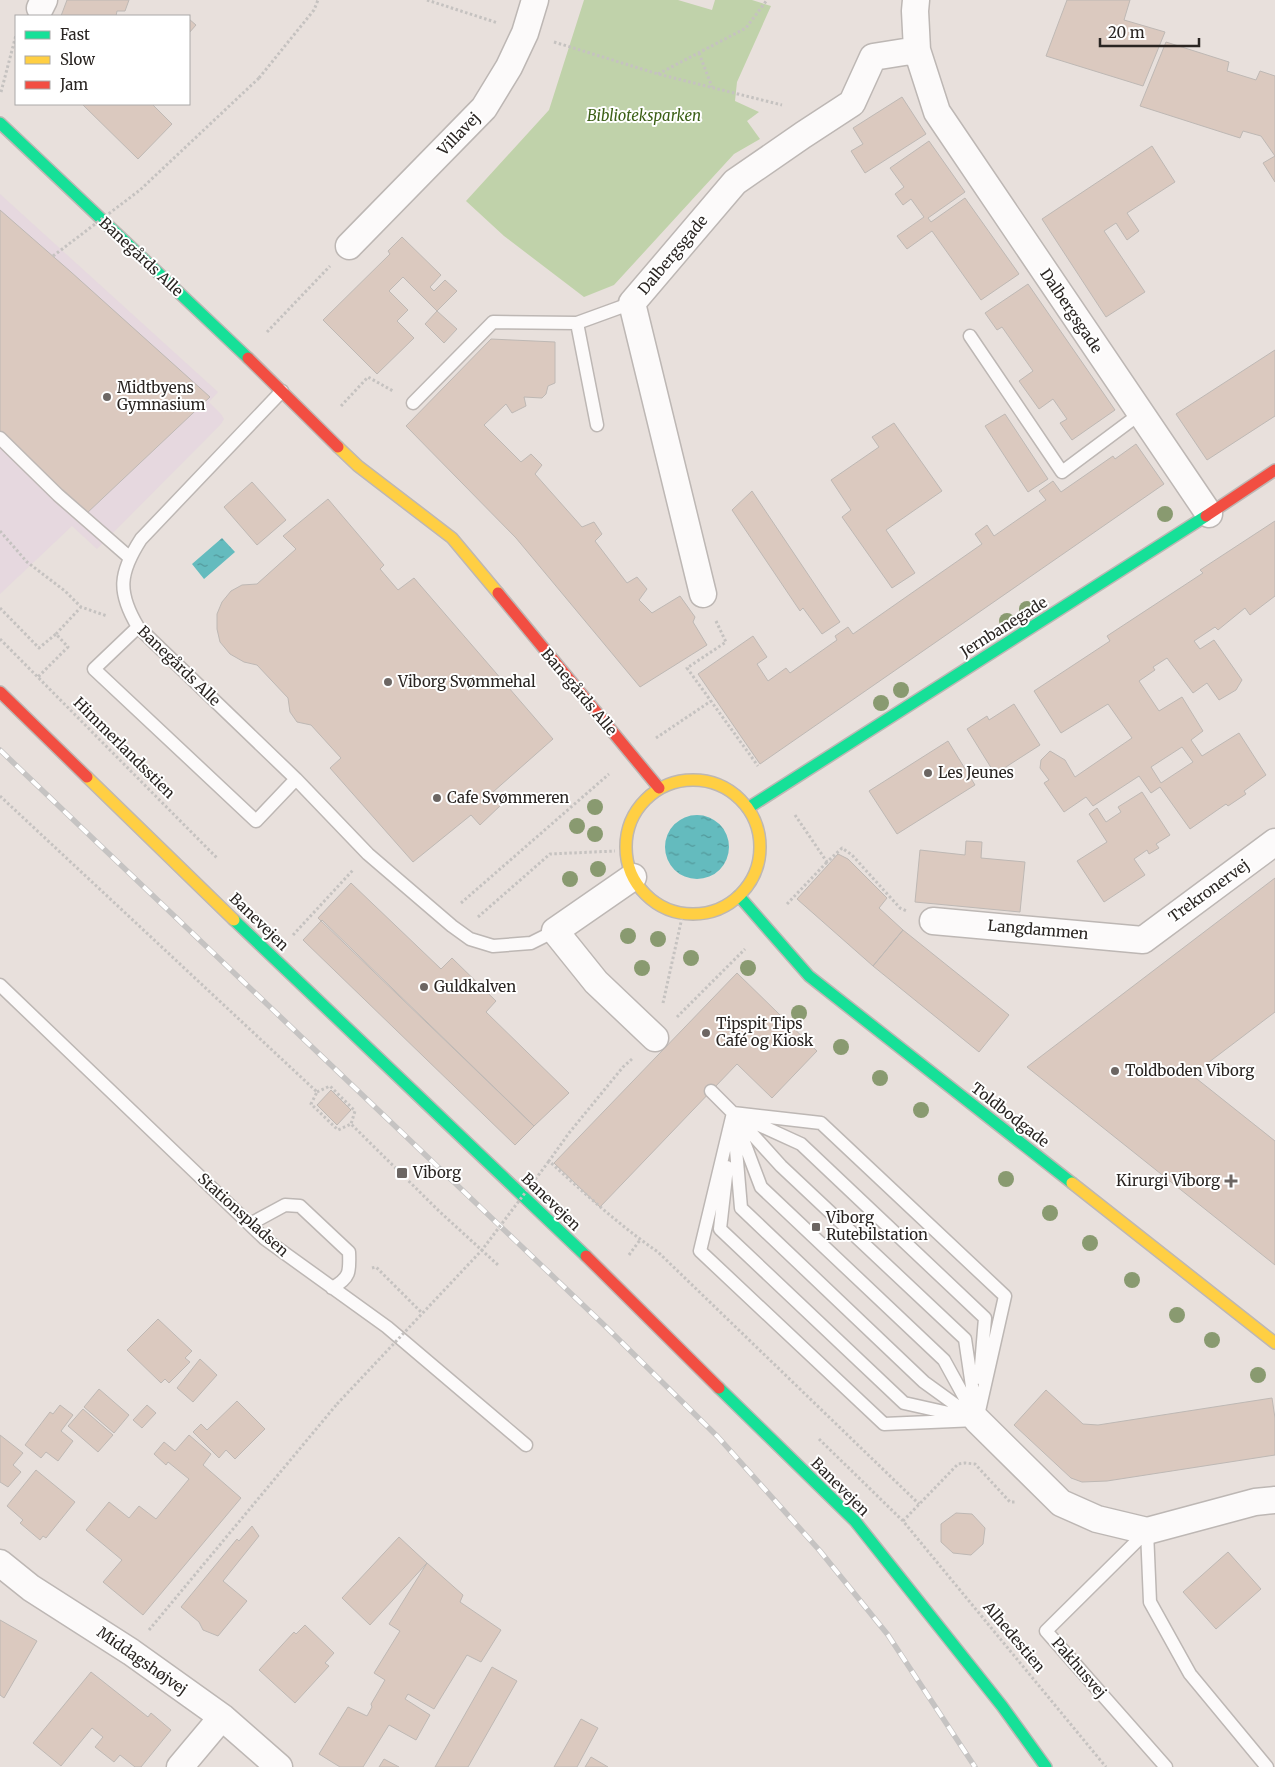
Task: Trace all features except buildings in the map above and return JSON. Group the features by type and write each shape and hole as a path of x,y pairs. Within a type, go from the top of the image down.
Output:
{"street":[{"name":"Villavej","path":"349,246 484,108 509,67 526,33 535,0"},
{"name":"Dalbergsgade","path":"916,0 917,50 936,112 1209,514"},
{"name":"Dalbergsgade","path":"703,594 632,303 735,182 852,102 873,56 917,50"},
{"name":"Banegårds Alle","path":"0,123 245,355 358,466 452,538 659,788"},
{"name":"Jernbanegade","path":"748,808 1275,470"},
{"name":"Banevejen","path":"0,692 577,1248 854,1521 1002,1706 1046,1767"},
{"path":"687,780 710,782 731,791 748,808 758,829 760,853 754,876 739,896 723,907 703,913 683,913 668,909 654,901 642,890 633,877 627,856 627,835 634,815 647,798 659,788 687,780"},
{"name":"Trekronervej","path":"1143,940 1275,842"},
{"path":"633,877 555,931 596,982 660,1043"},
{"name":"Toldbodgade","path":"739,896 809,976 1275,1343"},
{"name":"Langdammen","path":"933,921 1143,940"},
{"name":"Pakhusvej","path":"977,1420 1060,1503 1097,1519 1147,1531 1255,1502 1275,1500"},
{"name":"Middagshøjvej","path":"0,1563 31,1588 131,1652 222,1717 279,1767"},
{"path":"180,1767 222,1717"}],"lane":[{"path":"413,402 493,322 576,323 632,303"},
{"path":"576,323 597,426"},
{"path":"970,336 1062,472 1141,413"},
{"name":"Banegårds Alle","path":"282,391 141,539 129,558 122,587 127,609 138,627 296,779 368,854 470,939 494,946 531,943 555,931"},
{"path":"0,438 58,495 129,558"},
{"path":"138,627 94,669 256,821 296,779"},
{"name":"Stationspladsen","path":"0,986 265,1239 387,1327 526,1445"},
{"path":"711,1091 781,1166 964,1339 977,1420"},
{"path":"733,1113 761,1187 944,1360 977,1420"},
{"path":"733,1113 740,1208 924,1382 977,1420"},
{"path":"733,1113 801,1144 985,1318 977,1420"},
{"path":"733,1113 720,1229 904,1403 977,1420"},
{"path":"733,1113 700,1251 884,1424 977,1420"},
{"path":"733,1113 821,1123 1005,1296 977,1420"},
{"path":"250,1224 285,1206 300,1206 349,1252 350,1271 341,1283 332,1288"},
{"path":"1147,1531 1150,1602 1190,1674 1267,1767"},
{"name":"Pakhusvej","path":"1147,1531 1046,1631 1166,1767"}],"path":[{"path":"53,256 140,190 259,78 314,10 318,0"},
{"path":"427,0 658,74 782,105"},
{"path":"658,74 746,28 767,0"},
{"path":"0,96 15,39"},
{"path":"698,53 712,87"},
{"path":"245,355 349,246"},
{"path":"320,428 368,377 413,402"},
{"path":"0,531 27,562 65,591 81,607 138,627"},
{"path":"703,594 726,642 687,668 801,822 827,862"},
{"path":"0,608 39,648 56,634 81,607"},
{"path":"38,678 68,647 56,634"},
{"name":"Himmerlandsstien","path":"0,639 218,858"},
{"path":"444,918 631,755 711,701"},
{"path":"0,796 317,1092"},
{"path":"660,1043 766,926 842,848 852,855 900,908"},
{"path":"461,932 550,854 627,851"},
{"path":"292,936 368,854"},
{"path":"660,1043 683,913"},
{"path":"131,1652 338,1404 482,1250 569,1133 623,1067"},
{"path":"330,1086 355,1111 351,1124 338,1130 311,1104 317,1092 330,1086"},
{"path":"351,1124 440,1212 498,1265"},
{"path":"549,1161 601,1208 658,1252 919,1504 958,1464 966,1462 975,1464 1010,1502 1060,1503"},
{"path":"629,1255 640,1240"},
{"path":"376,1267 422,1313"},
{"name":"Alhedestien","path":"919,1504 903,1521 1106,1767"}],"shaded area":[{"name":"Midtbyens Gymnasium","path":"0,194 218,392 209,402 224,419 97,549 72,526 0,594"}],"green space":[{"name":"Biblioteksparken","path":"584,0 678,0 712,10 715,0 752,0 771,6 737,82 735,101 759,112 747,121 760,139 734,154 614,285 584,297 504,236 466,201 549,110"}],"water":[{"path":"222,538 235,552 204,579 192,564"},
{"path":"691,815 703,815 720,824 727,835 729,847 727,859 720,870 703,879 691,879 679,874 670,865 665,853 665,841 670,829 679,820"}],"railway":[{"path":"0,750 603,1324 718,1437 820,1551 888,1635 975,1767"}],"traffic: fast":[{"path":"0,123 248,358"},
{"path":"748,808 1206,516"},
{"path":"739,896 809,976 1072,1183"},
{"path":"234,920 586,1256"},
{"path":"719,1388 855,1521 1002,1706 1046,1767"}],"traffic: slow":[{"path":"338,447 358,466 452,538 498,593"},
{"path":"87,777 234,920"},
{"path":"693,780 719,785 730,791 740,800 749,810 755,821 760,847 755,873 749,884 740,894 730,903 719,909 693,914 667,909 656,903 646,894 637,884 631,873 626,847 631,821 637,810 646,800 656,791 667,785 693,780"},
{"path":"1072,1183 1275,1343"}],"traffic: jam":[{"path":"248,358 338,447"},
{"path":"1206,516 1275,470"},
{"path":"498,593 659,788"},
{"path":"0,692 87,777"},
{"path":"586,1256 719,1388"}],"place":[{"name":"Midtbyens Gymnasium","path":"107,397"},
{"name":"Viborg Svømmehal","path":"388,682"},
{"name":"Les Jeunes","path":"928,773"},
{"name":"Cafe Svømmeren","path":"437,798"},
{"name":"Guldkalven","path":"424,987"},
{"name":"Tipspit Tips Café og Kiosk","path":"706,1033"},
{"name":"Toldboden Viborg","path":"1115,1071"},
{"name":"Viborg","path":"402,1173"},
{"name":"Kirurgi Viborg","path":"1231,1181"},
{"name":"Viborg Rutebilstation","path":"816,1227"}]}
